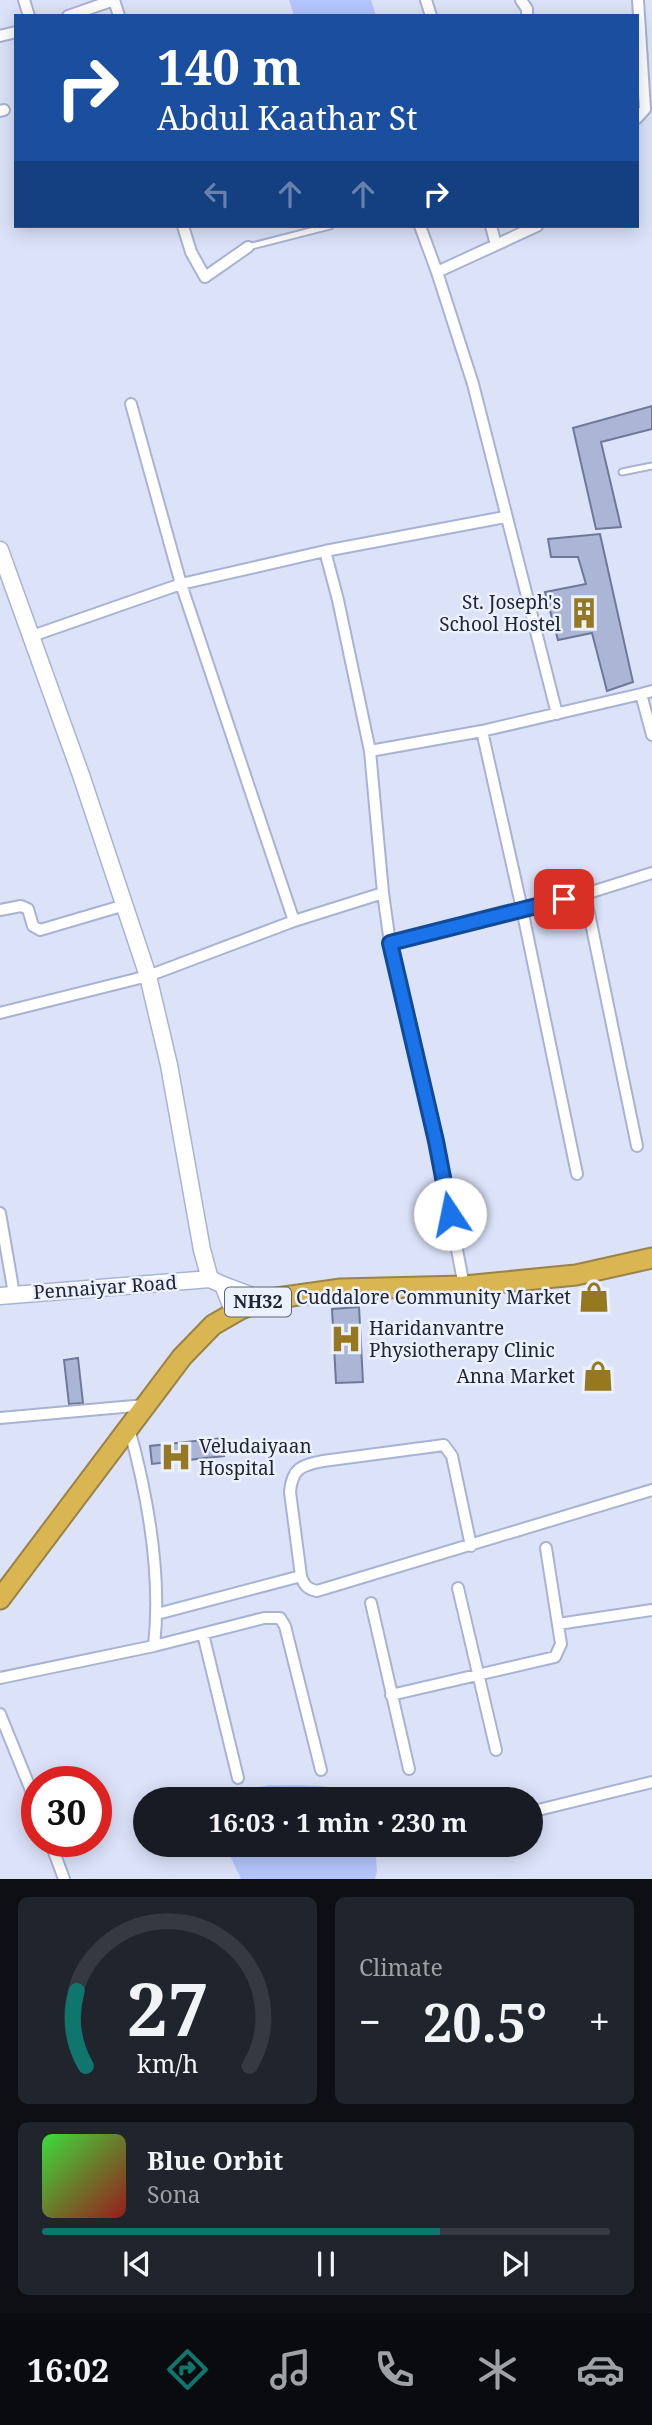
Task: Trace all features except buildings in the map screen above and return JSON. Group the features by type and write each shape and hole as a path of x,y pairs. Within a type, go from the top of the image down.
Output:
{"highway":[{"name":"NH32","path":"0,1599 182,1357 213,1325 234,1312 262,1300 341,1289 464,1286 576,1276 652,1258"}],"street":[{"path":"74,14 114,0"},
{"path":"639,0 645,112"},
{"path":"184,228 191,252 205,277 248,247"},
{"path":"421,228 473,384 557,714"},
{"path":"492,228 496,246"},
{"path":"437,272 533,228"},
{"path":"131,404 181,584 294,921"},
{"path":"32,636 181,584 325,551 505,517"},
{"path":"0,550 4,572 32,636 148,976 171,1078 202,1250 216,1282 234,1312"},
{"path":"325,551 370,751 390,943 436,1141 464,1286"},
{"path":"370,751 482,731 646,693 652,735"},
{"path":"482,731 577,1174"},
{"path":"390,943 585,894 652,873"},
{"path":"0,1013 148,976 294,921 383,893"},
{"path":"585,894 637,1146"},
{"path":"0,910 21,906 28,909 33,926 40,930 125,905"},
{"path":"0,1213 7,1295"},
{"path":"216,1282 262,1300"},
{"name":"Pennaiyar Road","path":"7,1295 216,1282"},
{"path":"0,1418 145,1405"},
{"path":"128,1426 142,1473 152,1553 158,1614 154,1646"},
{"path":"471,1546 452,1456 444,1445 307,1464 297,1470 291,1479 290,1492 301,1576 309,1590 317,1591 471,1546 652,1490"},
{"path":"391,1695 555,1657 561,1644 546,1548"},
{"path":"158,1614 301,1576"},
{"path":"458,1588 496,1749"},
{"path":"370,1603 409,1769"},
{"path":"558,1624 652,1609"},
{"path":"0,1678 154,1646 264,1618 280,1618 285,1626 321,1770"},
{"path":"203,1634 238,1778"},
{"path":"0,1714 21,1766"},
{"path":"543,1809 652,1782"},
{"path":"56,1857 64,1879"}],"lane":[{"path":"248,247 322,228"},
{"path":"622,472 652,466"}],"water":[{"path":"289,0 371,0 375,14 293,14"},
{"path":"302,1785 327,1787 259,1787"},
{"path":"231,1857 376,1857 375,1879 241,1879"}],"place":[{"name":"St. Joseph's School Hostel","path":"584,613"},
{"name":"Cuddalore Community Market","path":"594,1297"},
{"name":"Haridanvantre Physiotherapy Clinic","path":"346,1339"},
{"name":"Anna Market","path":"598,1376"},
{"name":"Veludaiyaan Hospital","path":"176,1457"}],"route":[{"path":"450,1214 436,1141 390,943 564,899"}]}
